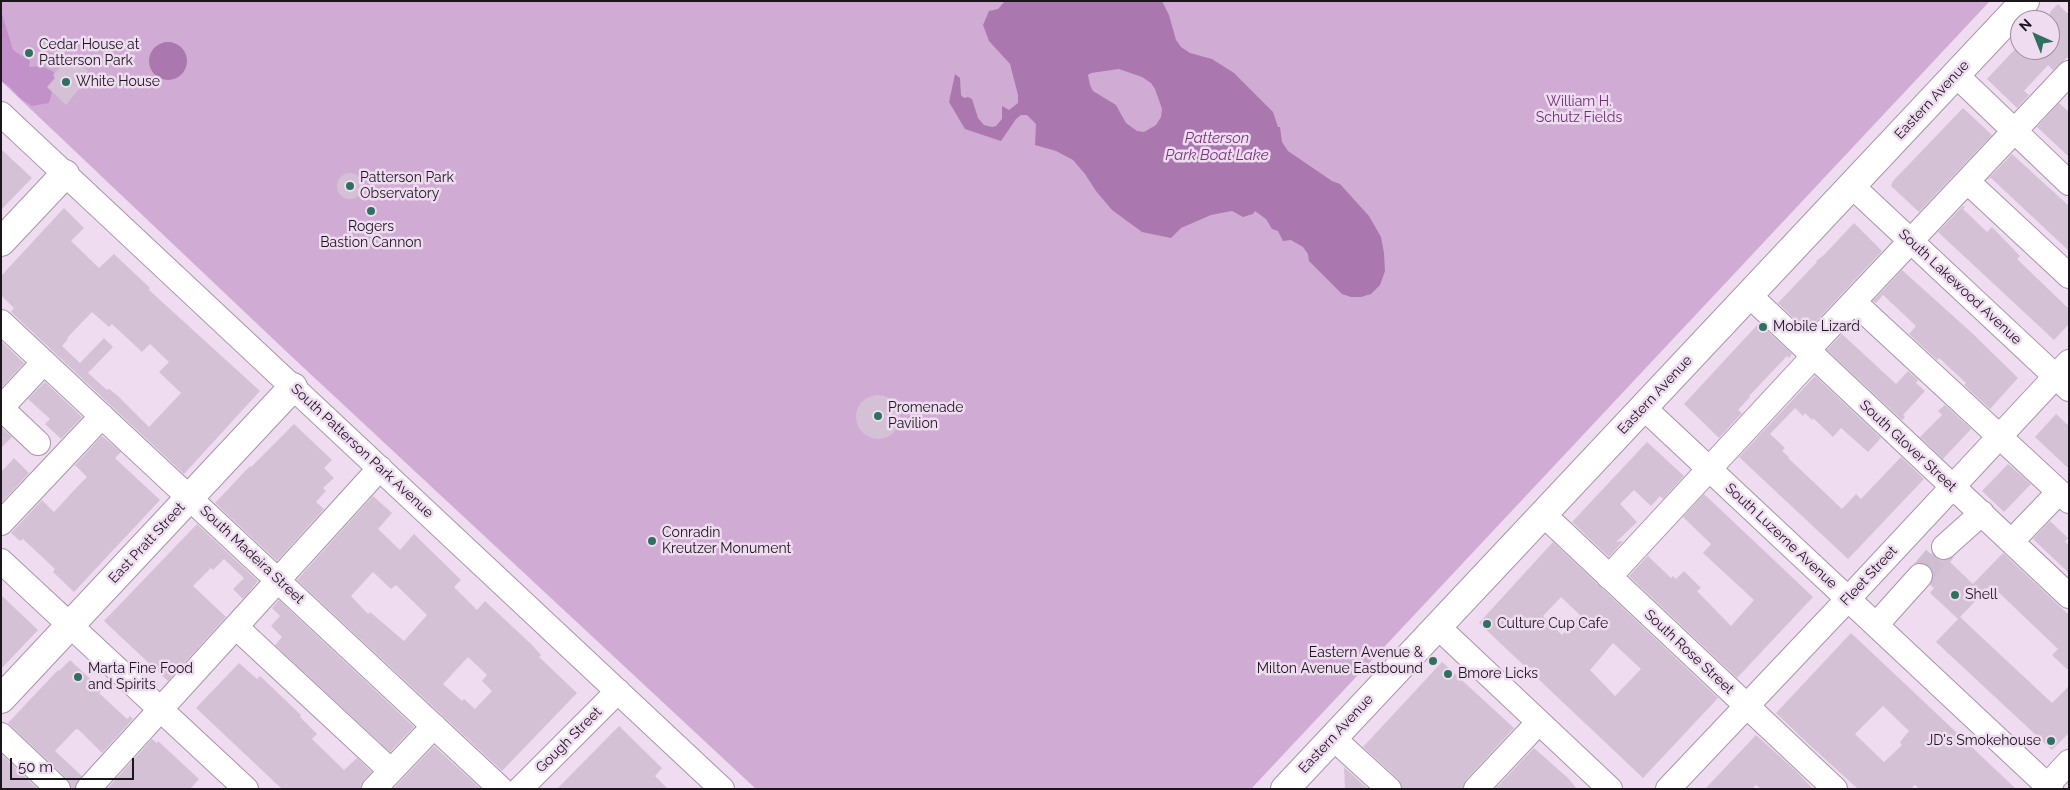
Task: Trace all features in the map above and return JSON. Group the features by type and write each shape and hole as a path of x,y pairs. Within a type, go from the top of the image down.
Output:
{"main road":[{"name":"Eastern Avenue","path":"1284,789 2025,1"},
{"path":"1,242 65,174"},
{"name":"East Pratt Street","path":"1,699 293,387"}],"street":[{"path":"1956,75 2069,183"},
{"path":"1609,578 1709,469 1854,302 2066,81"},
{"name":"South Patterson Park Avenue","path":"1,114 722,789"},
{"path":"1968,182 2069,276"},
{"name":"South Lakewood Avenue","path":"1852,186 1911,241 2064,375"},
{"name":"South Glover Street","path":"1749,295 2069,596"},
{"path":"1854,302 2064,496 2012,541"},
{"name":"South Madeira Street","path":"1,322 501,789"},
{"path":"38,443 1,408 44,362"},
{"name":"Fleet Street","path":"1668,789 1848,599 1999,435 2064,375"},
{"name":"South Luzerne Avenue","path":"1643,407 2048,788"},
{"path":"1,523 102,416"},
{"path":"88,789 380,468"},
{"path":"1930,509 1950,540 1982,513"},
{"name":"South Rose Street","path":"1543,514 1835,789"},
{"path":"1,561 246,789"},
{"path":"1876,625 1914,583 1880,564"},
{"path":"236,626 391,771"},
{"path":"1437,626 1610,789"},
{"name":"Gough Street","path":"520,789 618,691"},
{"path":"1476,789 1539,722"},
{"path":"374,789 434,726"},
{"path":"1,735 58,789"},
{"path":"1333,738 1389,789"},
{"path":"2048,788 2069,762"}],"green space":[{"name":"William H. Schutz Fields","path":"1,1 1990,1 1251,789 756,789 290,355 1,81"}],"shaded area":[{"path":"1,11 13,50 30,61 29,67 42,66 54,72 55,81 49,103 32,106 1,81"}],"water":[{"name":"Patterson Park Boat Lake","path":"1005,1 1162,1 1169,15 1176,40 1181,47 1190,53 1212,59 1234,73 1273,112 1278,127 1280,127 1282,142 1288,151 1332,181 1340,184 1369,216 1381,237 1384,253 1385,271 1380,285 1371,294 1361,297 1351,297 1342,294 1309,261 1308,254 1303,247 1291,240 1283,241 1278,231 1272,229 1266,219 1255,211 1253,214 1243,217 1232,211 1211,215 1181,228 1171,238 1142,232 1112,210 1073,160 1056,151 1035,145 1036,124 1027,115 1021,115 1016,119 1001,141 965,129 949,102 955,74 960,78 961,95 964,98 972,99 978,118 984,125 996,126 1002,119 1002,106 1009,110 1018,103 1018,95 1010,64 989,41 983,25 989,11 998,9","holes":["1119,69 1142,77 1151,83 1155,89 1162,109 1161,117 1156,125 1144,132 1137,131 1126,123 1116,105 1093,91 1088,75"]},
{"path":"168,42 181,48 187,61 181,74 168,80 155,74 149,61 155,48"}],"building":[{"path":"2058,4 2069,15 2069,56 2053,70 2048,65 2024,91 2029,95 2017,108 1987,79 2010,54 2010,60 2060,60 2060,10 2052,10"},
{"name":"White House","path":"70,57 74,61 76,59 88,71 79,80 83,84 66,105 47,87 55,78 53,75"},
{"path":"2059,103 2069,112 2069,157 2037,127"},
{"path":"1963,108 1992,135 1919,212 1891,186 1893,181"},
{"path":"1,149 32,178 1,210"},
{"path":"2012,154 2069,206 2069,251 1991,178 1987,180"},
{"name":"Patterson Park Observatory","path":"350,173 359,177 363,186 359,195 350,199 341,195 337,186 341,177"},
{"path":"1963,206 1965,207 1963,209 1987,232 1992,227 2020,256 2017,259 2069,309 2069,324 2054,340 1938,232"},
{"path":"64,208 84,228 71,241 99,268 114,254 150,288 149,290 260,391 184,474 11,312 14,308 1,295 1,276","holes":["92,312 109,327 112,324 142,352 150,344 169,362 159,372 181,393 149,427 118,396 109,389 107,390 88,373 113,347 104,338 80,363 62,346 67,338"]},
{"path":"1854,223 1882,251 1807,331 1778,303"},
{"path":"1902,270 1972,333 2018,378 1990,409 1939,358 1937,360 1909,334 1916,326 1883,295 1876,303 1873,301"},
{"path":"1759,323 1792,354 1789,358 1787,356 1749,396 1738,410 1742,413 1719,438 1684,404"},
{"path":"1842,334 1896,384 1908,371 1918,380 1916,383 1925,391 1903,415 1905,417 1902,420 1827,350"},
{"path":"1,341 24,363 1,388"},
{"path":"1815,376 1881,438 1868,452 1841,428 1833,437 1813,418 1812,420 1805,413 1803,416 1795,408 1770,434 1785,448 1782,451 1788,458 1842,509 1856,494 1861,499 1901,457 1924,479 1848,559 1739,457"},
{"path":"45,382 82,417 61,439 45,424 50,419 28,399"},
{"name":"Promenade Pavilion","path":"874,395 882,395 894,401 900,417 894,433 882,439 874,439 862,433 856,421 856,413 862,401"},
{"path":"1945,405 1971,429 1943,459 1920,437 1942,415 1938,411"},
{"path":"2056,414 2069,426 2069,469 2035,437"},
{"path":"294,424 332,460 324,468 334,478 323,488 326,491 316,502 324,509 277,561 215,503"},
{"path":"1,427 12,437 1,448"},
{"path":"102,436 121,452 115,458 160,500 74,592 53,572 55,569 23,539 20,541 11,533 42,500 54,512 87,477 75,465"},
{"path":"1647,442 1684,476 1663,499 1660,496 1651,506 1634,490 1620,504 1637,522 1616,542 1623,541 1609,557 1572,522"},
{"path":"14,458 29,473 1,503 1,472"},
{"path":"2008,464 2031,484 2004,512 1982,491"},
{"path":"1704,494 1813,597 1737,678 1629,576 1658,545 1648,556 1671,578 1673,576 1676,579 1684,571 1701,588 1697,591 1731,626 1754,600 1703,553 1711,544 1683,517"},
{"path":"373,496 392,513 378,529 400,550 414,534 461,580 454,587 477,610 485,601 532,645 541,655 539,657 577,693 502,771 297,580","holes":["373,572 391,589 396,585 427,615 404,641 370,612 368,614 351,596","468,657 487,675 482,681 492,691 475,709 464,699 462,701 443,684"]},
{"path":"2050,521 2068,538 2065,542 2069,545 2069,573 2033,539"},
{"path":"197,524 258,581 243,599 233,589 244,578 224,559 213,570 211,568 193,586 226,617 168,681 104,621"},
{"path":"1553,542 1718,698 1643,778 1479,623","holes":["1561,597 1580,615 1562,635 1543,616","1613,643 1641,669 1615,696 1590,670"]},
{"path":"1932,553 1940,560 1947,560 1955,556 1950,562 1973,584 2003,553 2069,615 2069,671 2052,655 2058,649 1991,585 1960,617 2052,703 2069,686 2069,733 2052,750 1936,642 1958,619 1930,593 1934,588 1930,585 1933,579 1933,572 1930,566 1923,563"},
{"path":"1,595 38,630 1,669"},
{"path":"279,600 414,727 390,752 275,645 282,637 271,626 280,616 272,608"},
{"path":"1851,633 2016,789 1919,789 1915,785 1911,789 1858,789 1776,713","holes":["1883,706 1909,731 1900,742 1902,745 1884,762 1855,734"]},
{"path":"70,660 102,690 99,693 127,719 130,716 133,719 102,753 76,729 55,751 82,776 75,789 71,789 67,779 8,723 58,670"},
{"path":"1442,662 1514,728 1466,780 1463,789 1402,789 1398,779 1363,747"},
{"path":"239,663 257,679 260,676 301,715 300,717 317,734 312,739 344,770 357,758 372,772 364,780 361,789 282,789 196,708"},
{"path":"619,726 662,768 655,776 668,789 557,789"},
{"path":"1756,735 1813,789 1761,789 1756,785 1752,789 1705,789"},
{"path":"152,739 157,743 158,741 199,779 190,789 107,789"},
{"path":"434,746 481,789 393,789"},
{"path":"1534,748 1569,779 1577,789 1495,789"},
{"path":"1,754 38,789 1,789"},
{"path":"1344,767 1368,789 1345,789"}],"tunnel":[{"path":"1920,576 1944,547"}],"place":[{"name":"Cedar House at Patterson Park","path":"29,53"},
{"name":"White House","path":"66,82"},
{"name":"Patterson Park Observatory","path":"350,186"},
{"name":"Rogers Bastion Cannon","path":"371,211"},
{"name":"Mobile Lizard","path":"1763,327"},
{"name":"Promenade Pavilion","path":"878,416"},
{"name":"Conradin Kreutzer Monument","path":"652,541"},
{"name":"Shell","path":"1955,595"},
{"name":"Culture Cup Cafe","path":"1487,624"},
{"name":"Eastern Avenue & Milton Avenue Eastbound","path":"1433,661"},
{"name":"Bmore Licks","path":"1448,674"},
{"name":"Marta Fine Food and Spirits","path":"78,677"},
{"name":"JD's Smokehouse","path":"2051,741"}]}
